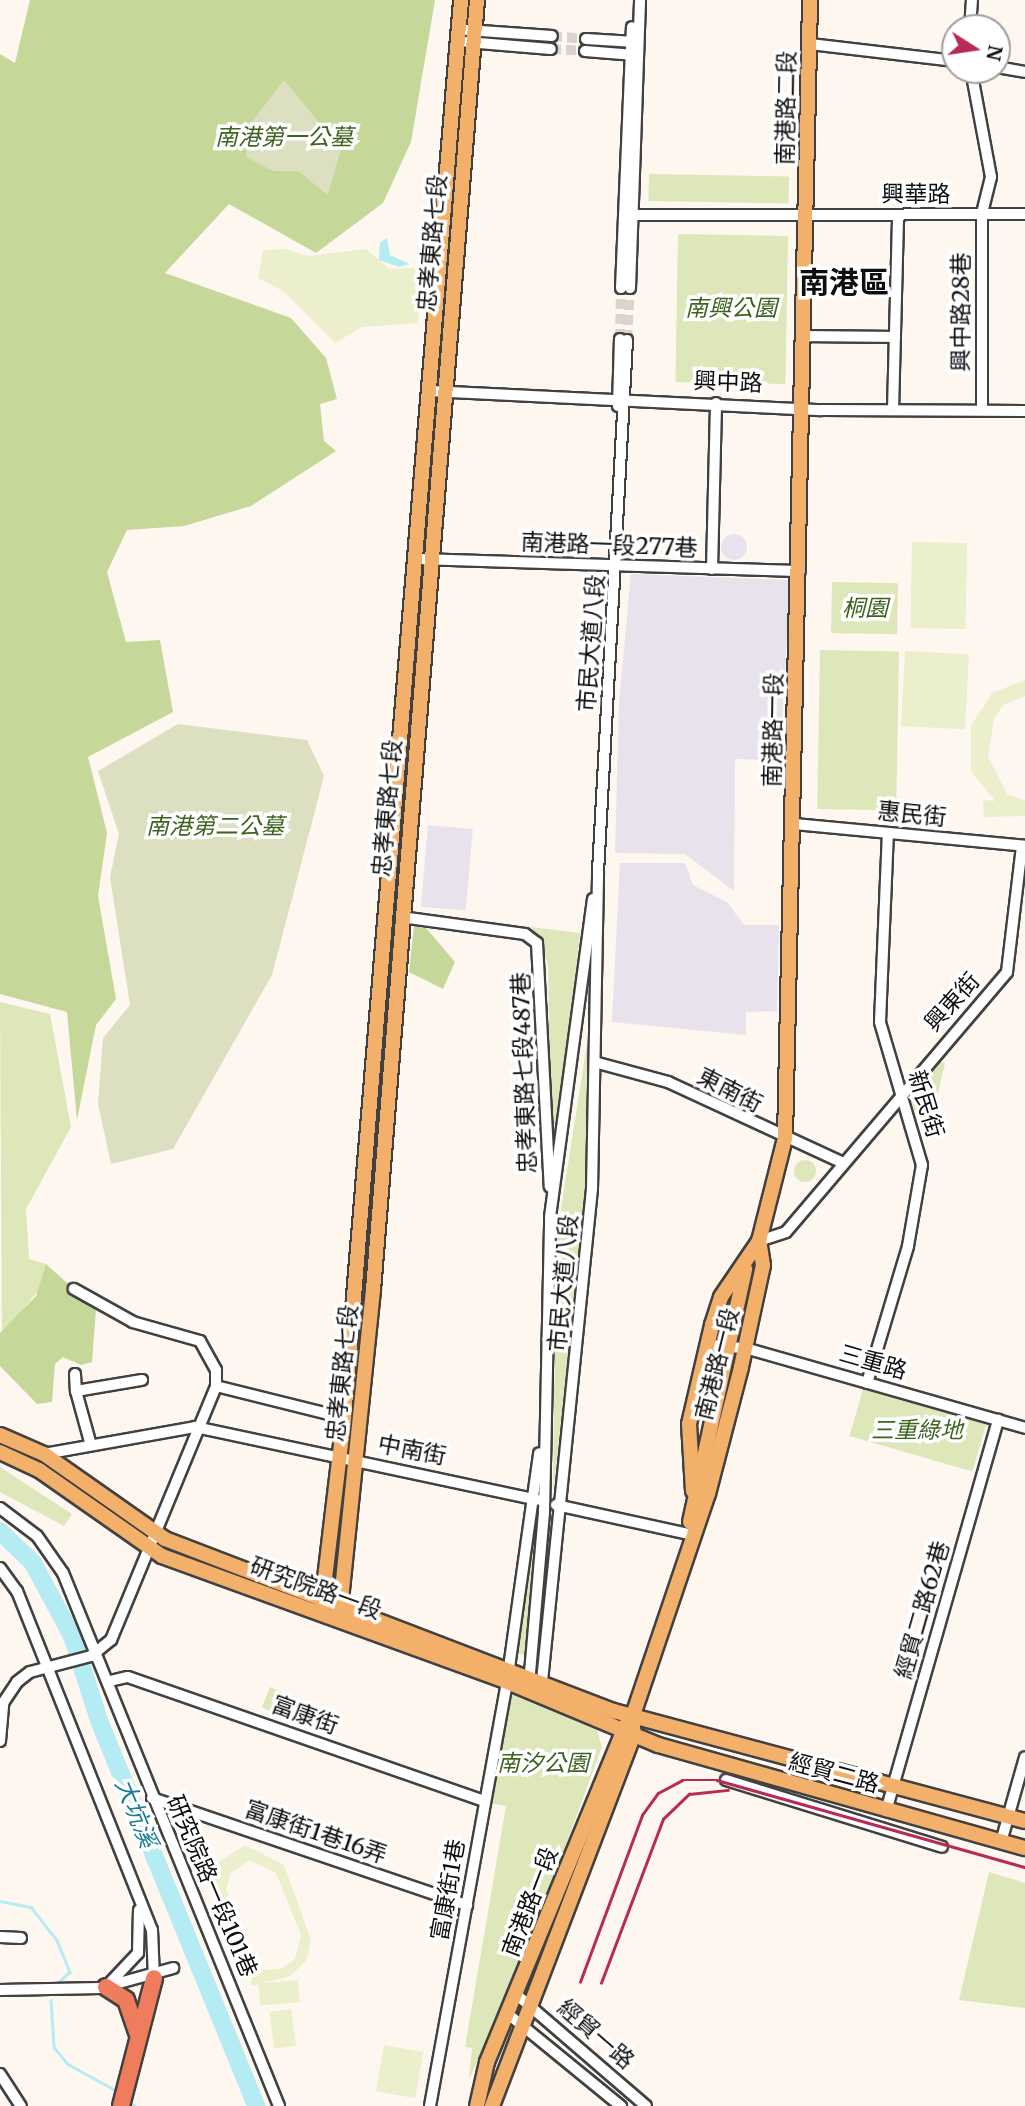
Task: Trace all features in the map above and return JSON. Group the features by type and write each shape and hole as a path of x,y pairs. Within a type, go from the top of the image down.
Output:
{"highway":[{"path":"121,2106 154,1978"},
{"path":"106,1987 132,2010 136,2045"}],"main road":[{"name":"忠孝東路七段","path":"461,0 466,36"},
{"name":"忠孝東路七段","path":"322,1606 340,1460 423,559 466,36 477,0"},
{"name":"南港路二段","path":"807,216 810,0"},
{"name":"南港路一段","path":"689,1534 693,1491 746,1261 759,1241 785,1138 807,216"},
{"name":"忠孝東路七段","path":"340,1612 356,1462 401,917 423,559"},
{"name":"南港路一段","path":"492,2106 634,1735 632,1718 689,1534 708,1494 745,1348 762,1265 759,1241"},
{"path":"693,1491 689,1424 721,1297 746,1261"},
{"name":"研究院路一段","path":"0,1435 44,1454 155,1534 322,1606"},
{"name":"研究院路一段","path":"0,1452 38,1469 150,1549 340,1612 535,1686 632,1718"},
{"name":"研究院路一段","path":"535,1686 634,1735"},
{"name":"南港路一段","path":"477,2106 508,2014 620,1730 632,1718"},
{"name":"經貿二路","path":"632,1718 701,1729 1025,1821"},
{"name":"經貿二路","path":"634,1735 886,1811 1025,1848"}],"street":[{"path":"633,0 635,42"},
{"path":"625,288 634,54 640,0"},
{"path":"466,36 552,36"},
{"path":"466,36 551,49"},
{"path":"586,39 635,42"},
{"path":"810,44 941,59"},
{"path":"585,51 634,54"},
{"name":"興中路28巷","path":"974,84 991,177 982,214 982,410"},
{"name":"興華路","path":"629,215 1025,214"},
{"path":"893,410 898,215"},
{"path":"804,336 895,337"},
{"name":"市民大道八段","path":"535,1686 544,1502 550,1217 598,872 617,566 623,339"},
{"name":"興中路","path":"436,391 803,407 1025,411"},
{"path":"712,569 716,403"},
{"name":"南港路一段277巷","path":"423,559 800,571"},
{"name":"惠民街","path":"794,824 1023,846"},
{"name":"新民街","path":"867,1383 908,1246 922,1165 880,1022 888,832"},
{"name":"興東街","path":"759,1241 779,1239 900,1091 1007,972 1023,846"},
{"name":"市民大道八段","path":"535,1686 561,1506 584,1299 599,1014 598,872"},
{"name":"忠孝東路七段487巷","path":"401,917 525,934 537,943 550,1217"},
{"path":"580,1012 592,1007 599,1014"},
{"name":"東南街","path":"597,1063 668,1082 841,1162"},
{"path":"0,1741 1,1725 11,1691 30,1672 61,1666 95,1654 111,1640 150,1549 195,1427 216,1386 216,1370 200,1341 132,1322 74,1289"},
{"name":"三重路","path":"708,1345 745,1348 1025,1428"},
{"path":"75,1374 76,1391 90,1442"},
{"path":"76,1391 142,1380"},
{"path":"216,1386 344,1418"},
{"name":"富康街1巷","path":"430,2106 485,1801 546,1411"},
{"name":"經貿二路62巷","path":"886,1811 998,1420"},
{"name":"中南街","path":"44,1454 90,1442 195,1427 689,1534"},
{"name":"研究院路一段101巷","path":"0,1508 53,1554 95,1654 110,1681 152,1798 279,2106"},
{"path":"0,1568 17,1591 45,1670 157,1948 154,1978"},
{"name":"富康街","path":"110,1681 128,1676 485,1801"},
{"path":"0,1683 11,1691"},
{"path":"1001,1842 1025,1757"},
{"path":"726,1780 942,1847"},
{"name":"富康街1巷16弄","path":"152,1798 467,1905"},
{"path":"106,1987 138,1953 136,1897"},
{"path":"0,1937 21,1938"},
{"path":"0,1990 106,1987 154,1978 173,1968"},
{"name":"經貿一路","path":"517,1994 646,2106"},
{"name":"經貿一路","path":"508,2014 621,2106"},
{"path":"0,2074 21,2106"}],"shaded area":[{"path":"734,534 744,537 747,547 744,557 734,560 724,557 721,547 724,537"},
{"path":"631,574 790,580 780,760 735,759 734,891 685,854 615,853 619,701"},
{"path":"428,825 473,829 466,911 421,907"},
{"path":"620,863 685,863 693,885 727,902 744,925 779,925 777,1011 746,1012 746,1035 612,1022"}],"green space":[{"path":"30,0 435,0 411,142 383,203 316,253 229,204 165,273 291,318 326,358 337,399 320,404 324,441 336,451 251,506 184,526 127,530 107,572 126,642 160,640 173,712 88,757 107,833 98,896 116,999 96,1025 77,1120 67,1012 0,994 0,54 15,63"},
{"name":"南港第一公墓","path":"284,80 341,149 328,195 298,171 273,171 246,157 248,127"},
{"path":"649,174 789,176 789,203 649,201"},
{"name":"南興公園","path":"678,234 788,236 785,384 675,382"},
{"path":"286,249 307,256 366,249 389,269 423,267 418,323 362,327 335,343 283,291 258,278 263,250"},
{"path":"912,542 967,543 965,629 910,628"},
{"name":"桐園","path":"832,582 898,583 897,634 831,633"},
{"path":"820,650 899,651 896,810 817,809"},
{"path":"905,651 969,654 965,729 901,726"},
{"path":"1025,680 1025,696 1003,705 994,719 988,756 1007,794 1025,801 1025,816 984,817 983,800 995,801 971,771 971,726 992,693"},
{"name":"南港第二公墓","path":"178,724 307,740 324,776 272,975 173,1149 111,1164 98,1104 103,1038 130,1005 110,877 119,834 98,771"},
{"path":"414,926 426,928 455,962 443,989 409,972"},
{"path":"531,927 580,933 557,1146 551,1144 548,964"},
{"path":"0,1002 50,1014 71,1127 26,1209 29,1259 46,1264 38,1291 2,1335"},
{"path":"592,1012 585,1208 553,1492 556,1241"},
{"path":"933,1061 945,1063 933,1115 916,1114 907,1090"},
{"path":"805,1160 813,1163 816,1171 813,1179 805,1182 797,1179 794,1171 797,1163"},
{"path":"46,1264 96,1309 92,1362 81,1365 63,1357 55,1364 52,1402 37,1404 0,1366 0,1333 36,1296"},
{"name":"三重綠地","path":"863,1389 986,1424 973,1471 849,1436"},
{"path":"0,1467 72,1514 64,1526 0,1492"},
{"path":"532,1517 538,1518 526,1656 510,1650"},
{"path":"270,1687 320,1707 312,1728 262,1707"},
{"name":"南汐公園","path":"510,1694 597,1730 602,1747 524,1957 469,2079 472,2048 465,2047 506,1806 489,1803"},
{"path":"202,1832 216,1864 245,1845 284,1865 311,1940 306,1961 290,1976 252,1986 192,1836","holes":["250,1860 276,1873 301,1935 295,1959 281,1969 262,1970 253,1962 226,1889 231,1873"]},
{"path":"989,1872 1025,1883 1025,2008 959,2000"},
{"path":"298,1980 300,2002 260,2005 258,1983"},
{"path":"291,2009 296,2046 274,2049 269,2012"},
{"path":"384,2045 423,2052 415,2098 376,2091"}],"water":[{"path":"387,238 390,255 410,264 399,267 379,260 380,242"}],"waterway":[{"name":"大坑溪","path":"0,1531 33,1563 72,1636 100,1723 256,2106"},
{"path":"0,1901 31,1907 57,1940 70,1972 56,1985"},
{"path":"51,2000 54,2047 68,2064 117,2091"},
{"path":"128,2100 135,2106"}],"tunnel":[{"path":"552,36 586,39"},
{"path":"551,49 585,51"},
{"path":"620,339 621,288"},
{"path":"627,340 630,288"}],"railway":[{"path":"580,1982 642,1815 658,1793 682,1780 717,1780 1025,1867"},
{"path":"601,1983 663,1819 689,1794 728,1790"}],"district":[{"name":"南港區","path":"844,282"}]}
